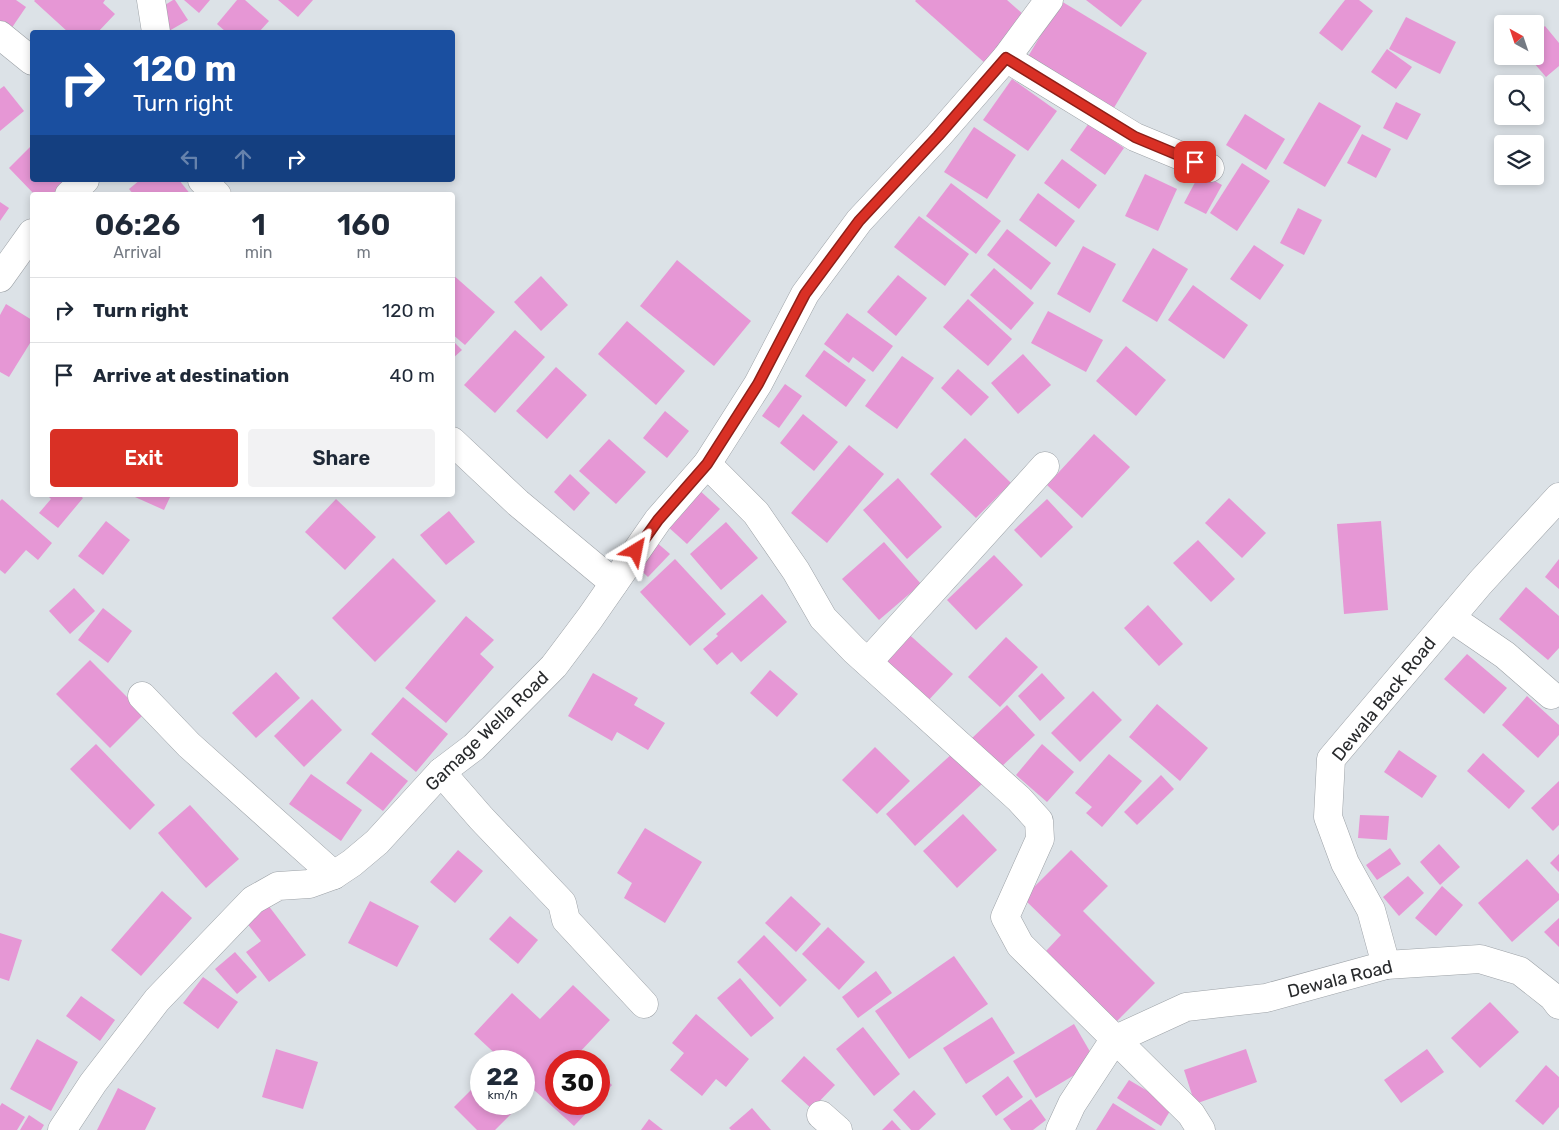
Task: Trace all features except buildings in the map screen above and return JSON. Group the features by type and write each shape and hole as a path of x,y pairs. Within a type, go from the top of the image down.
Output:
{"street":[{"path":"151,0 156,30"},
{"name":"Gamage Wella Road","path":"62,1130 93,1083 157,1000 253,900 278,886 308,884 334,875 377,842 441,772 474,747 554,666 658,520 707,464 758,384 805,294 859,221 938,136 1006,58 1049,0"},
{"path":"0,35 30,59"},
{"path":"1006,58 1135,137 1210,168"},
{"path":"72,192 83,182"},
{"path":"204,182 214,192"},
{"path":"0,278 30,235"},
{"path":"455,444 518,503 614,583"},
{"path":"707,464 756,513 796,570 823,618 868,662 1019,799 1039,820 1040,839 1005,916 1020,945 1191,1114 1201,1130"},
{"path":"868,662 1044,466"},
{"name":"Dewala Back Road","path":"1386,965 1371,910 1345,863 1328,817 1330,759 1450,618 1559,497"},
{"path":"1450,618 1505,655 1551,695"},
{"path":"142,696 189,745 334,875"},
{"path":"441,772 562,903 566,920 644,1004"},
{"name":"Dewala Road","path":"1114,1040 1186,1007 1266,998 1386,965 1480,959 1520,971 1557,998"},
{"path":"1060,1130 1072,1104 1114,1040"}],"route":[{"path":"636,551 658,520 707,464 758,384 805,294 859,221 938,136 1006,58 1135,137 1195,162"}]}
